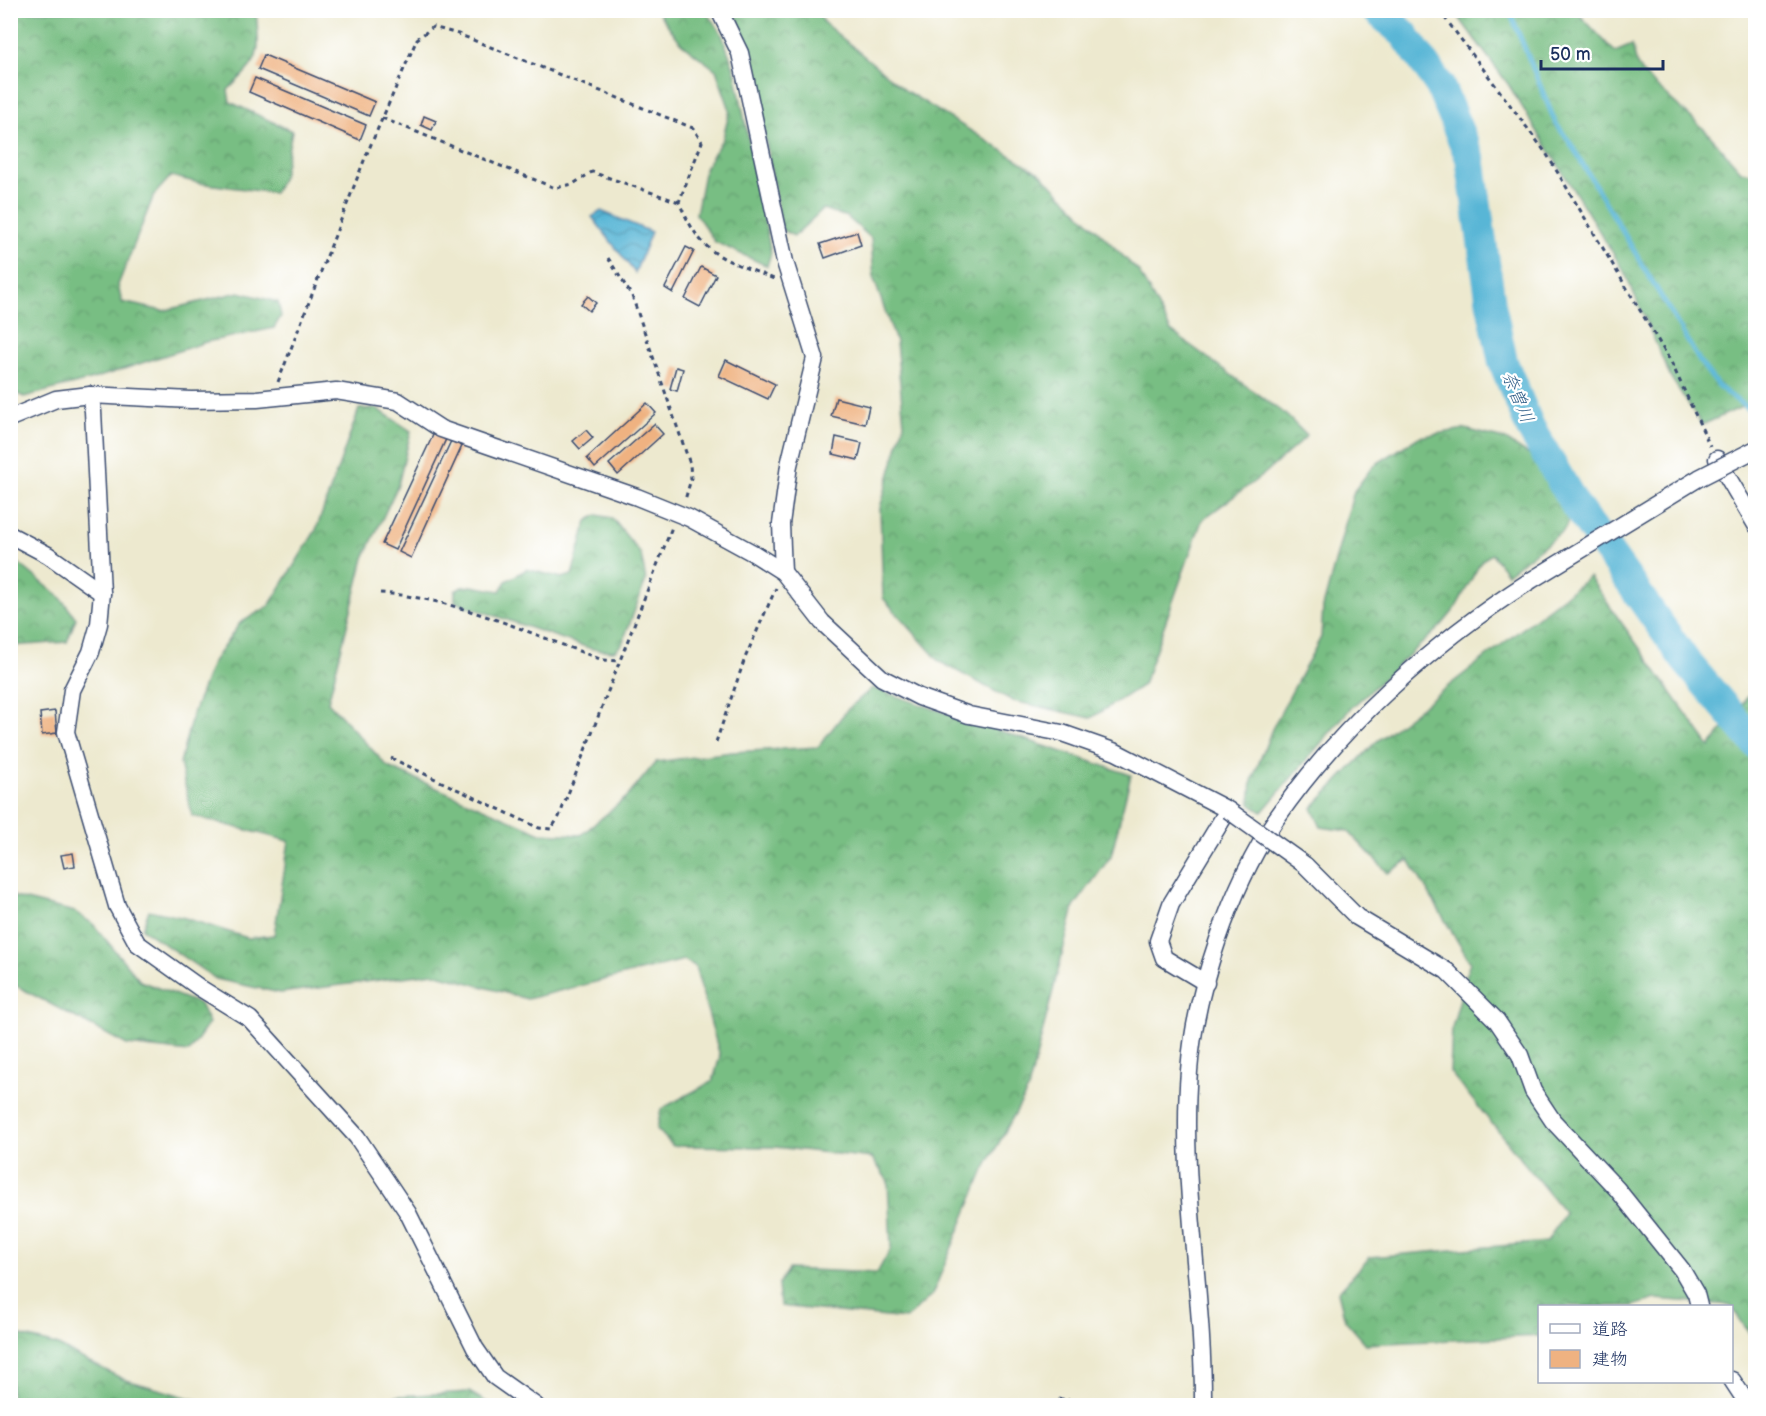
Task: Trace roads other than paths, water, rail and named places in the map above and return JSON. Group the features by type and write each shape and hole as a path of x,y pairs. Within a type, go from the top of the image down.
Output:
{"street":[{"path":"719,10 740,52 785,261 815,358 789,465 781,524 783,573"},
{"path":"10,418 56,399 90,395 182,400 272,397 336,391 398,401 441,429 682,515 753,553 783,573 822,622 882,678 919,697 969,715 1062,733 1116,752 1228,810 1305,865 1357,916 1447,971 1497,1021 1520,1055 1533,1091 1552,1121 1617,1188 1682,1270 1696,1294 1699,1305"},
{"path":"90,395 102,593 99,624 91,652 72,690 66,732 117,906 137,943 200,988 250,1019 357,1137 408,1213 475,1348 495,1377 536,1406"},
{"path":"1203,1406 1198,1295 1187,1187 1189,1072 1194,1033 1226,917 1276,819 1353,723 1478,614 1699,478 1755,449"},
{"path":"1717,459 1755,525"},
{"path":"10,535 48,555 102,593"},
{"path":"1206,983 1164,958 1158,941 1171,904 1228,810"},
{"path":"1733,1383 1749,1406"}],"water":[{"path":"601,211 651,232 635,273 592,217"}],"waterway":[{"name":"奈曽川","path":"1376,10 1404,34 1440,86 1470,158 1491,304 1503,362 1530,427 1575,505 1685,660 1756,744"},
{"path":"1509,10 1556,124 1569,141 1700,362 1718,386 1756,415"}]}
